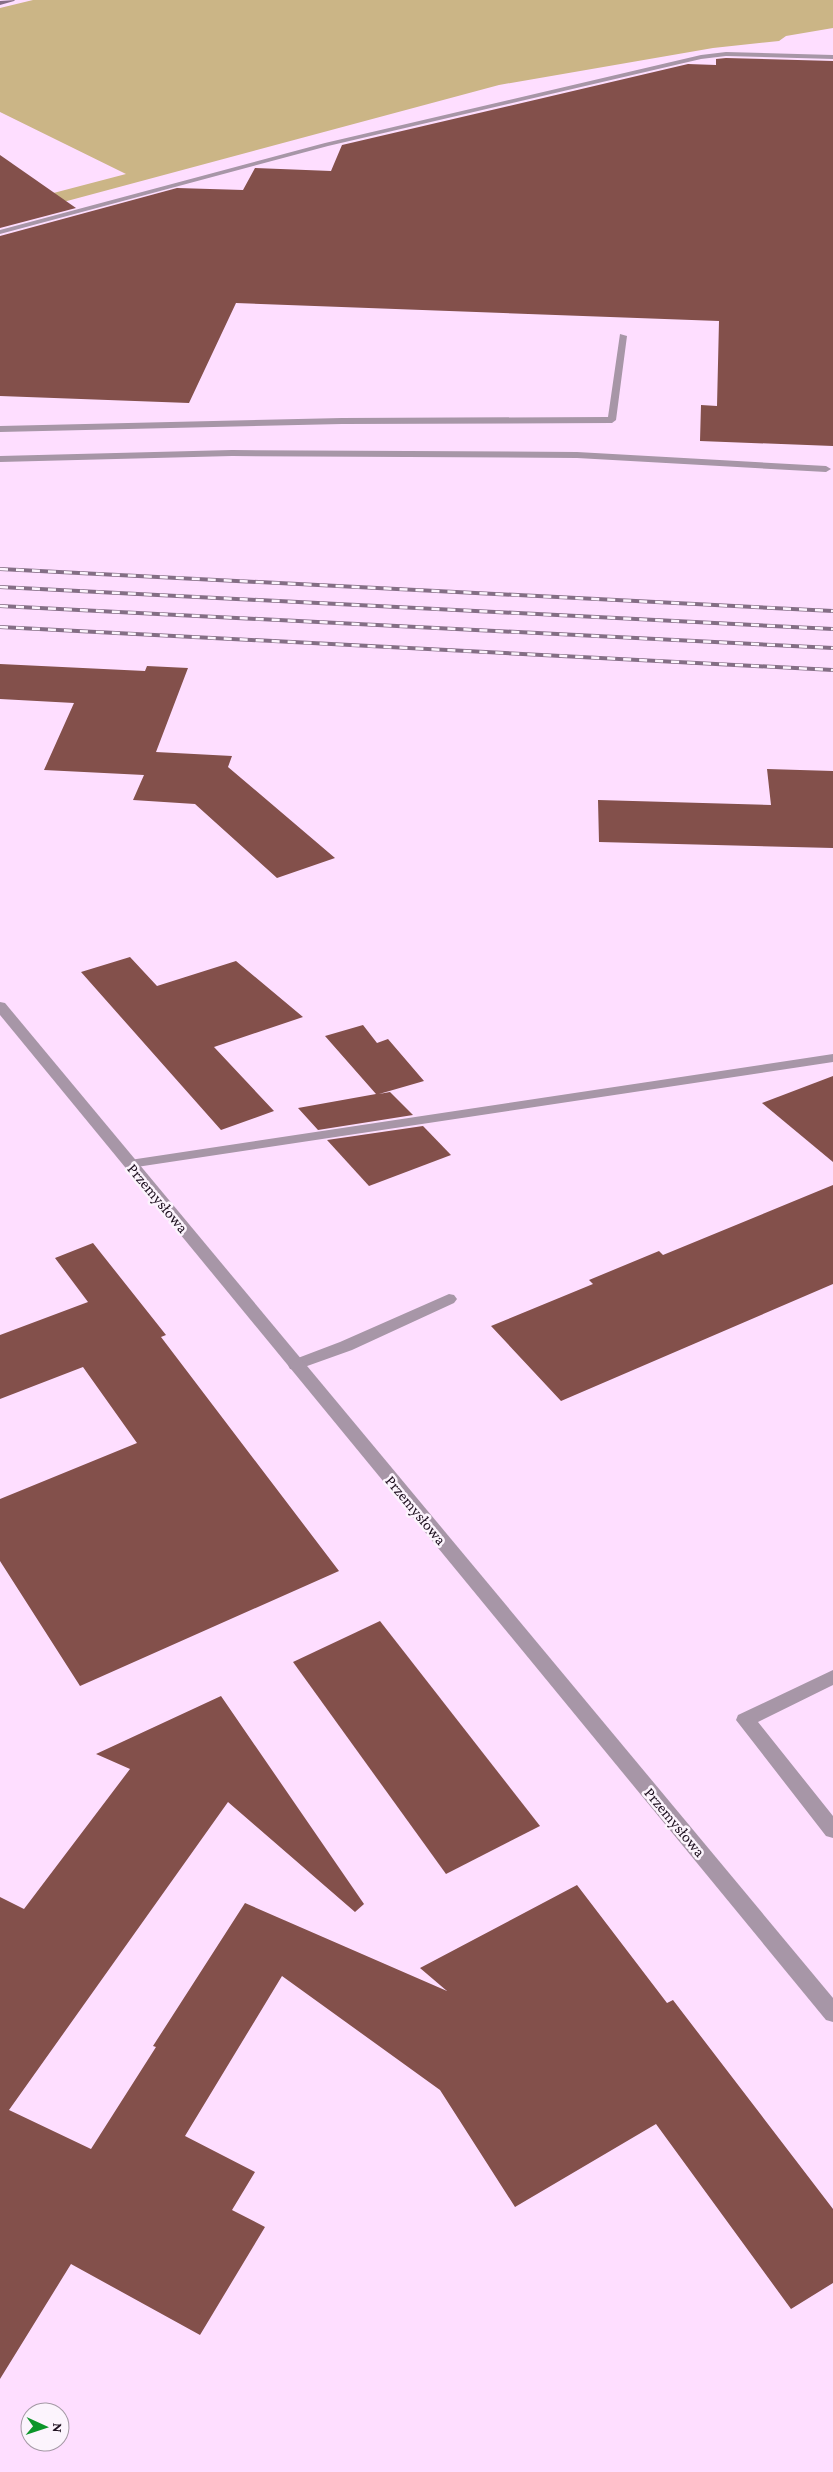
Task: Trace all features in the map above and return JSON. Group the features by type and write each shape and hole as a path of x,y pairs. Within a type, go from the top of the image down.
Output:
{"street":[{"path":"0,3 12,0"},
{"path":"0,232 327,144 701,57 726,54 833,57"},
{"path":"0,429 342,421 612,420 623,336"},
{"path":"0,459 232,453 567,455 830,469"},
{"name":"Przemysłowa","path":"0,1006 833,2013"},
{"path":"130,1164 833,1058"},
{"path":"296,1364 346,1346 449,1299"},
{"path":"833,1677 745,1720 833,1830"}],"shaded area":[{"path":"33,0 833,0 833,28 786,36 779,41 713,48 499,85 0,219 0,207 126,174 0,112 0,8"}],"building":[{"path":"716,59 833,61 833,446 700,441 701,405 717,406 719,321 236,303 189,403 0,396 0,236 177,188 243,190 255,168 331,171 342,145 688,64 716,65"},
{"path":"0,155 76,208 0,228"},
{"path":"0,664 145,671 147,666 188,668 156,752 232,756 228,767 335,858 277,878 195,804 133,800 144,775 44,770 74,703 0,699"},
{"path":"767,769 833,771 833,848 599,842 598,800 771,805"},
{"path":"130,957 157,986 236,961 303,1017 214,1047 274,1111 221,1130 81,972"},
{"path":"363,1025 377,1043 388,1039 424,1081 379,1094 390,1092 413,1115 318,1130 298,1108 376,1094 325,1036"},
{"path":"833,1076 833,1162 762,1103"},
{"path":"423,1126 451,1155 369,1186 327,1140"},
{"path":"833,1185 833,1284 561,1401 491,1326 593,1284 589,1280 659,1251 663,1255"},
{"path":"93,1243 166,1335 161,1337 339,1571 80,1686 0,1561 0,1499 137,1443 83,1367 0,1399 0,1335 88,1302 55,1258"},
{"path":"380,1621 540,1826 446,1874 293,1662"},
{"path":"221,1696 364,1904 355,1912 228,1802 9,2110 91,2149 156,2047 153,2046 245,1903 447,1991 420,1968 577,1885 667,2003 673,2000 833,2209 833,2283 791,2309 656,2124 515,2207 440,2090 282,1976 185,2136 255,2172 232,2210 265,2227 200,2335 71,2264 0,2379 0,1897 24,1909 130,1769 96,1754"}],"railway":[{"path":"0,569 833,611"},
{"path":"0,587 833,629"},
{"path":"0,606 833,648"},
{"path":"0,627 833,670"}]}
